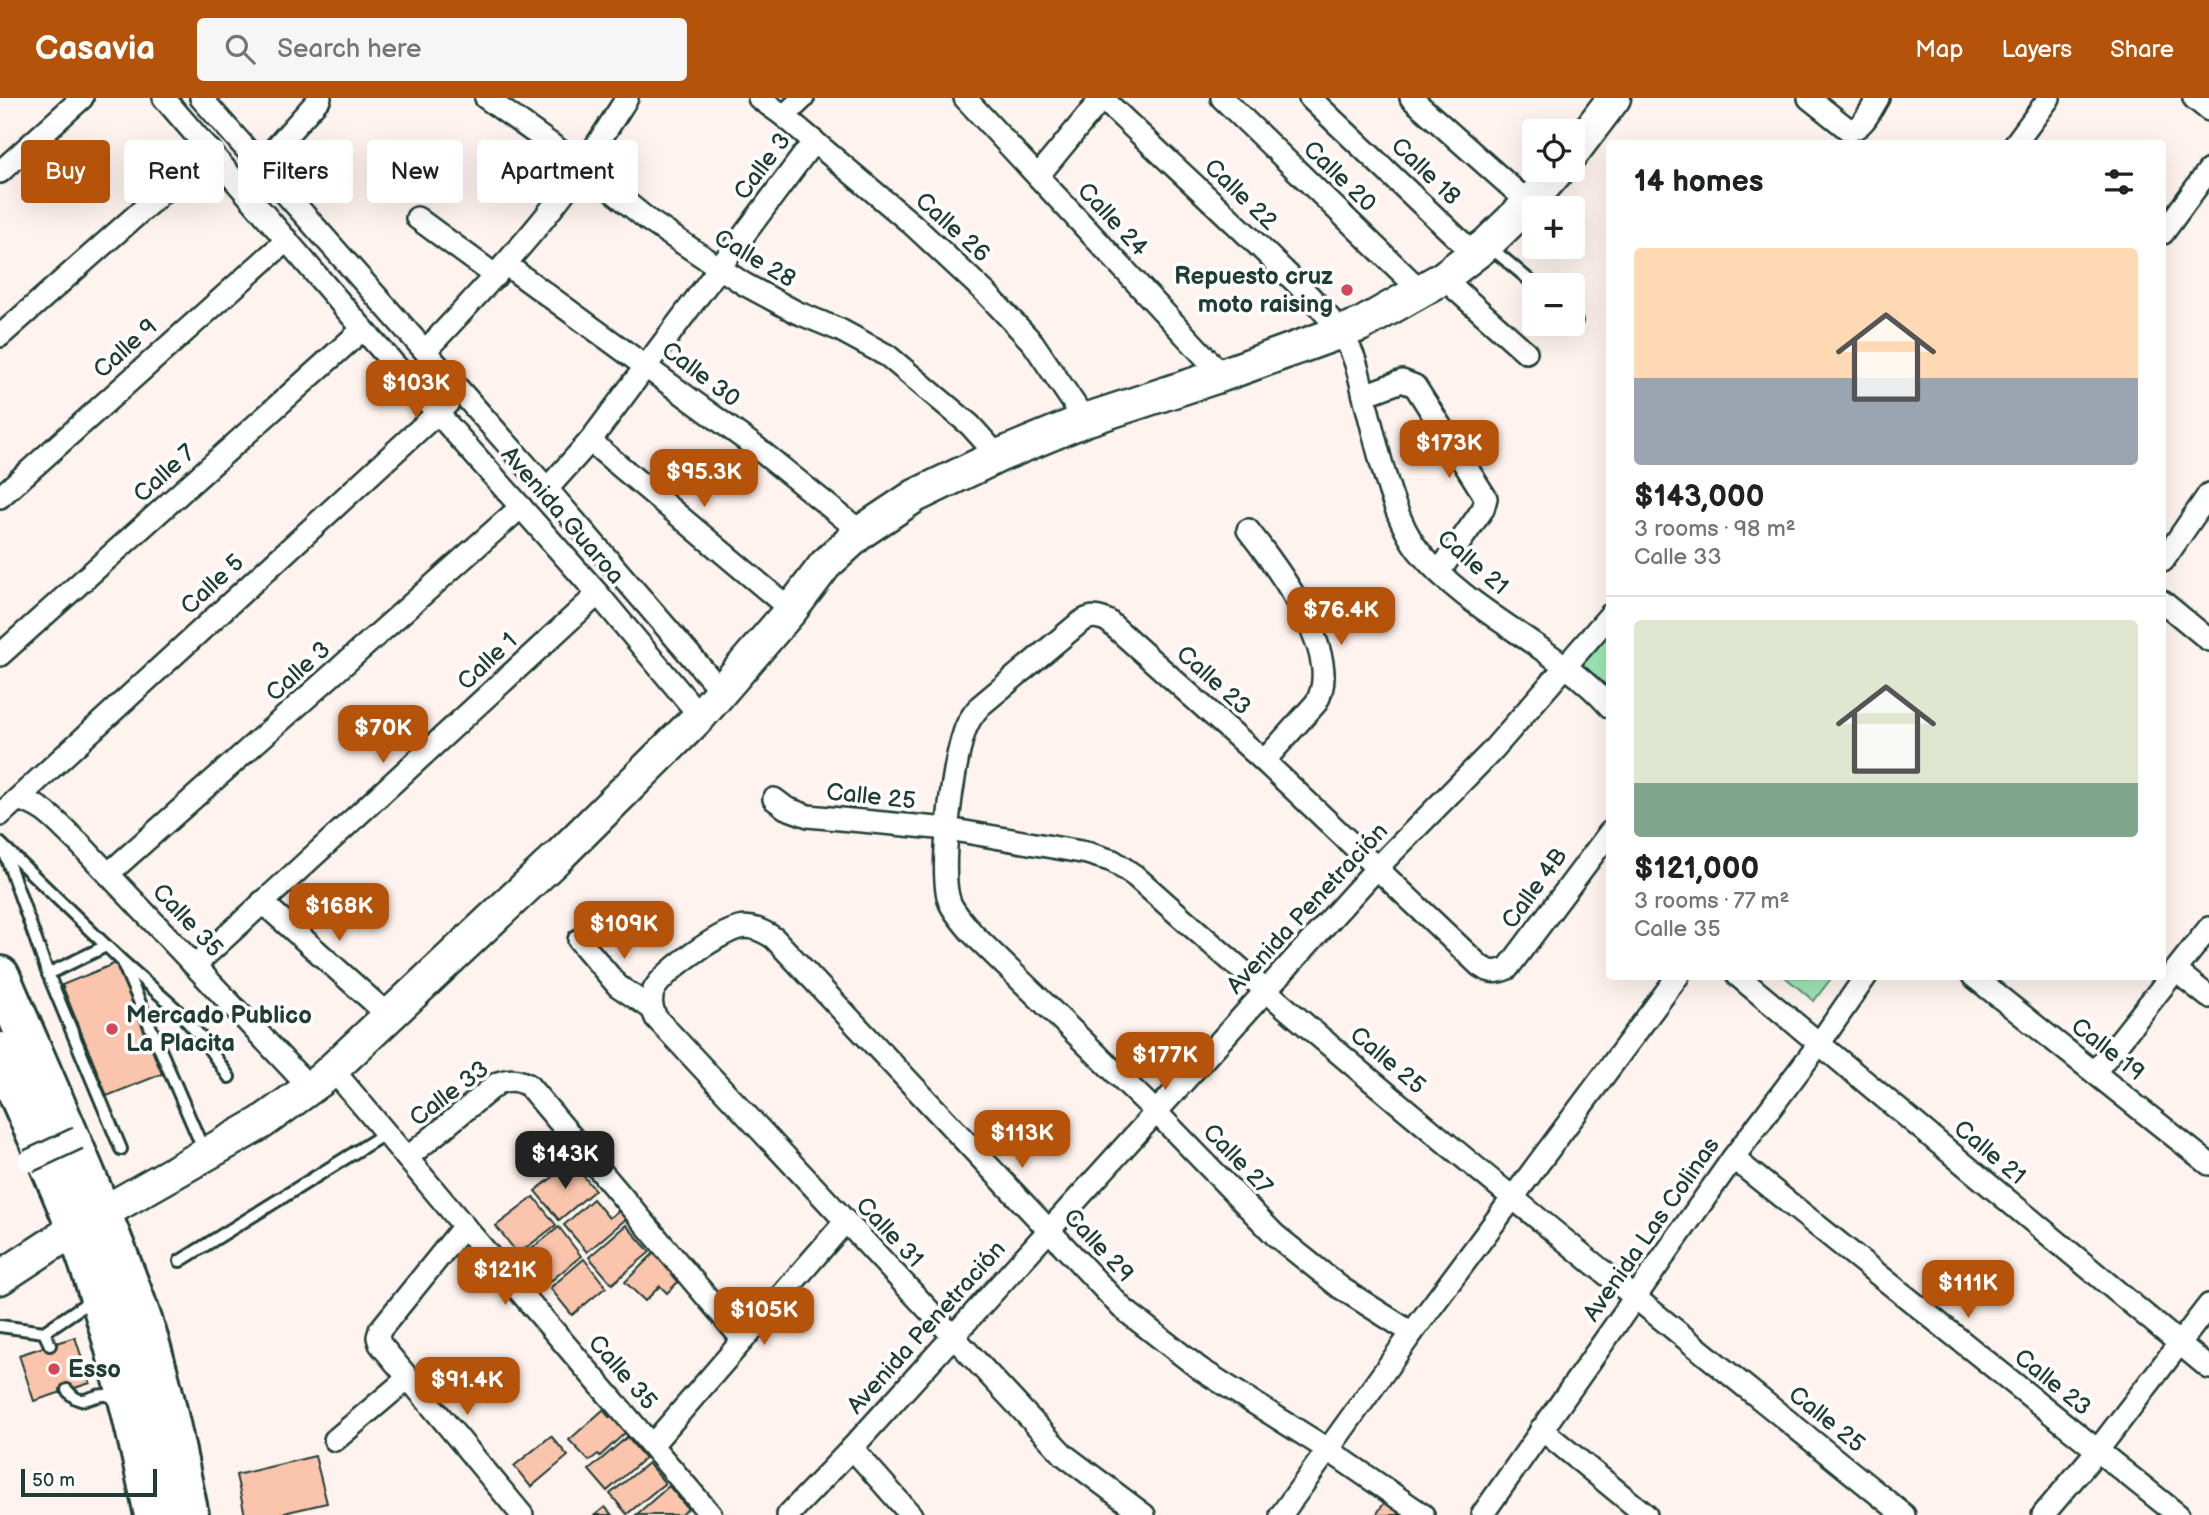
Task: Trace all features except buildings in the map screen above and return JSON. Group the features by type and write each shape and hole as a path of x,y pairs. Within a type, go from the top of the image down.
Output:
{"highway":[{"path":"0,976 88,1221 98,1295 131,1403 154,1515"},
{"path":"0,1052 141,1316 169,1418 189,1515"}],"main road":[{"path":"1585,139 1614,98"},
{"path":"1535,196 1547,182"},
{"path":"0,1278 88,1221 261,1123 322,1079 561,854 700,716 791,610 825,565 861,532 915,496 998,456 1085,420 1222,375 1360,325 1432,284 1480,249 1522,210"}],"street":[{"path":"0,172 82,98"},
{"name":"Avenida Guaroa","path":"164,98 201,140"},
{"name":"Avenida Guaroa","path":"201,98 238,140"},
{"path":"282,140 320,98"},
{"name":"Calle 28","path":"486,98 545,140"},
{"path":"600,140 627,98"},
{"name":"Calle 26","path":"760,98 912,224 1013,320 1051,368 1085,420"},
{"path":"784,116 803,98"},
{"name":"Calle 24","path":"965,98 1222,375"},
{"path":"1038,176 1102,98"},
{"name":"Calle 22","path":"1102,98 1303,289 1340,332"},
{"name":"Calle 20","path":"1222,98 1432,284 1526,352"},
{"name":"Calle 18","path":"1310,98 1480,249"},
{"path":"1411,98 1522,197"},
{"path":"1809,98 1849,130 1855,130 1878,98"},
{"path":"2018,140 2049,98"},
{"path":"2194,98 2209,110"},
{"name":"Calle 3","path":"547,489 590,441 814,141"},
{"name":"Avenida Guaroa","path":"224,166 363,329 598,594 700,716"},
{"path":"2166,229 2209,170"},
{"path":"0,335 150,203"},
{"name":"Avenida Guaroa","path":"294,203 547,489 722,692"},
{"path":"425,351 500,270 556,203"},
{"name":"Calle 28","path":"627,203 719,268 769,299 840,330 888,356 970,425 998,456"},
{"name":"Calle 30","path":"417,218 647,366 757,448 861,532"},
{"name":"Calle 9","path":"0,497 287,240"},
{"name":"Calle 7","path":"0,655 363,329"},
{"name":"Calle 21","path":"1340,332 1350,348 1384,473 1403,524 1415,546 1438,572 1566,667 1606,702"},
{"path":"1364,394 1402,381 1415,386 1486,498 1483,509 1438,572"},
{"name":"Calle 5","path":"0,815 460,392"},
{"path":"590,441 791,610"},
{"path":"2166,557 2209,494"},
{"name":"Calle 3","path":"108,874 522,507"},
{"path":"1248,530 1270,558 1306,619 1320,650 1324,670 1324,686 1316,703 1264,761"},
{"name":"Calle 1","path":"195,965 598,594"},
{"path":"2166,604 2209,640"},
{"name":"Calle 23","path":"948,829 958,758 965,730 973,714 1078,624 1097,615 1108,621 1264,761 1480,966 1490,972 1499,972"},
{"name":"Avenida Penetración","path":"788,1515 852,1448 1376,869 1491,752 1606,620"},
{"name":"Calle 25","path":"774,799 786,808 808,816 948,829 1087,853 1113,862 1135,876 1265,992 1514,1198 1904,1515"},
{"name":"Calle 35","path":"18,800 29,802 46,813 195,965 386,1133 711,1515"},
{"name":"Calle 27","path":"948,829 946,884 950,903 972,933 1156,1112 1275,1235 1341,1288 1412,1333"},
{"name":"Calle 4B","path":"1499,972 1508,968 1606,837"},
{"path":"262,902 388,1015"},
{"name":"Calle 29","path":"652,1001 663,976 719,938 737,929 752,927 774,938 1122,1308 1200,1368 1423,1515"},
{"path":"2095,1072 2209,928"},
{"path":"579,940 618,986 652,1001"},
{"path":"2176,971 2209,997"},
{"path":"1281,1515 1412,1333 1675,980"},
{"name":"Calle 21","path":"1743,980 2209,1368"},
{"name":"Avenida Las Colinas","path":"1482,1515 1732,1158 1819,1044 1863,980"},
{"name":"Calle 19","path":"1978,980 2209,1164"},
{"name":"Calle 31","path":"652,1001 656,1018 1064,1455 1144,1515"},
{"name":"Calle 33","path":"407,1158 498,1083 518,1080 528,1084 743,1340"},
{"path":"29,1161 78,1138"},
{"name":"Calle 23","path":"1732,1158 2178,1515"},
{"path":"652,1445 845,1222"},
{"path":"464,1226 380,1330 378,1337 380,1344 407,1378 522,1515"},
{"path":"2043,1515 2097,1451 2209,1305"},
{"path":"335,1440 407,1378"},
{"path":"1541,1429 1646,1515"},
{"path":"852,1448 911,1515"}],"lane":[{"path":"1480,249 1522,276"},
{"path":"1,843 106,946 175,1008 201,1037 229,1077"},
{"path":"1,843 48,974 121,1149"},
{"path":"48,974 106,946"},
{"path":"122,961 206,1156"},
{"path":"180,1261 386,1133"},
{"path":"0,1326 44,1332 98,1295"},
{"path":"44,1332 50,1345"},
{"path":"67,1390 76,1399 85,1401 106,1395 131,1403"}],"green space":[{"path":"1606,633 1606,692 1578,667"},
{"path":"1789,980 1830,980 1814,1001"}],"place":[{"name":"Repuesto cruz moto raising","path":"1347,290"},
{"name":"Mercado Publico La Placita","path":"112,1029"},
{"name":"Esso","path":"54,1369"}]}
